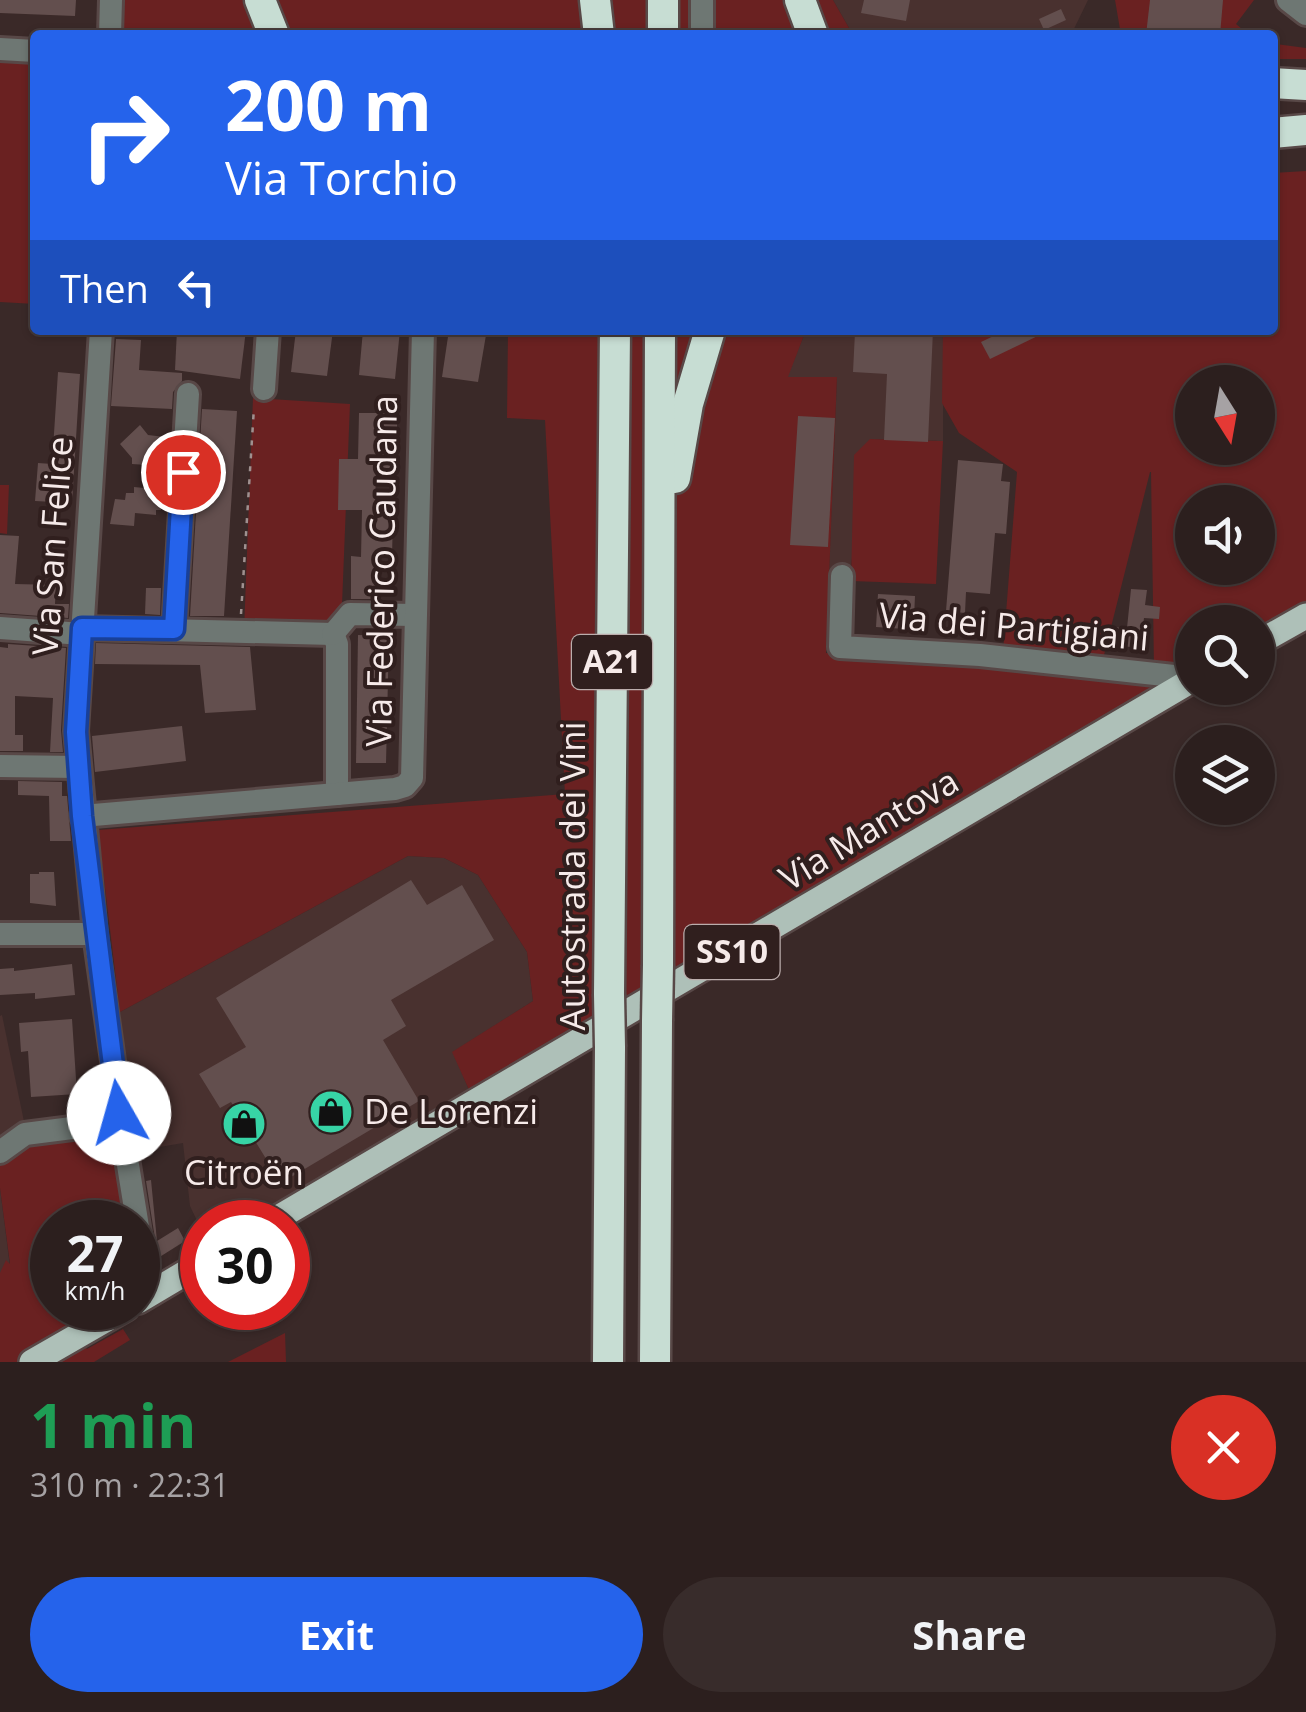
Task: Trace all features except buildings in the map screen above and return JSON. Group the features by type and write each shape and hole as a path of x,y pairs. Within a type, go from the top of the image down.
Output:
{"highway":[{"path":"245,0 255,30"},
{"path":"260,0 272,30"},
{"path":"595,0 599,30"},
{"path":"616,0 616,30"},
{"path":"663,0 663,30"},
{"path":"800,0 810,30"},
{"path":"1278,84 1306,84"},
{"name":"Autostrada dei Vini","path":"608,1362 615,335"},
{"name":"A21","path":"655,1362 660,335"},
{"path":"657,665 671,579 676,466 688,404 709,335"}],"main road":[{"path":"1275,633 1306,616"},
{"name":"Via Mantova","path":"308,1200 1175,689"},
{"path":"32,1362 88,1330"}],"street":[{"path":"110,30 111,0"},
{"path":"702,0 702,30"},
{"path":"1288,0 1306,14"},
{"path":"0,49 30,51"},
{"name":"Via San Felice","path":"101,335 76,732 95,934 118,1118 134,1200"},
{"path":"264,390 268,335"},
{"name":"Via Federico Caudana","path":"82,816 395,790 412,778 422,335"},
{"path":"688,404 693,335"},
{"path":"174,629 188,394"},
{"name":"Via dei Partigiani","path":"842,576 840,647 980,654 1175,677"},
{"path":"332,634 350,614 415,615"},
{"path":"0,628 332,634"},
{"path":"332,634 337,644 337,794"},
{"path":"0,766 78,767"},
{"path":"0,934 95,934"},
{"path":"0,1152 24,1134 112,1123 118,1118"}],"path":[{"path":"240,630 255,400 264,390"}],"shaded area":[{"path":"120,0 833,0 850,30 119,30"},
{"path":"833,0 1088,0 1073,30 850,30"},
{"path":"1115,0 1254,0 1236,24 1243,30 1120,30"},
{"path":"1278,44 1306,48 1306,59 1278,59"},
{"path":"0,59 30,61 30,304 0,302"},
{"path":"1306,171 1306,628 1275,646 1275,605 1175,605 1175,698 968,819 947,808 716,956 470,1092 452,1052 533,1001 527,952 478,875 444,858 408,856 120,1012 98,830 565,794 545,420 507,418 508,335 804,335 788,377 837,377 826,653 927,657 1003,652 1017,472 959,433 942,403 943,335 1278,335 1278,173","holes":["1150,472 1151,472 1154,668 1102,663"]},
{"path":"804,335 943,335 943,441 871,439 850,571 829,571 837,377 787,377"},
{"path":"253,398 350,404 341,630 244,631"},
{"path":"870,439 943,441 936,584 851,581 854,455"},
{"path":"0,485 9,485 7,534 0,533"},
{"path":"408,856 444,858 478,875 527,952 533,1001 453,1052 470,1092 292,1200 189,1200 183,1143 136,1151 120,1012"},
{"path":"0,1016 27,1136 0,1155"},
{"path":"120,1124 132,1200 30,1200 30,1330 76,1330 87,1349 124,1330 130,1340 94,1362 0,1362 0,1273 6,1260 10,1264 0,1188 0,1155 27,1136"},
{"path":"0,1188 11,1275 0,1282"},
{"path":"285,1333 286,1362 228,1362"}],"place":[{"name":"De Lorenzi","path":"331,1112"},
{"name":"Citroën","path":"244,1124"}],"route":[{"path":"119,1113 82,816 76,732 82,628 174,629 183,472"}]}
